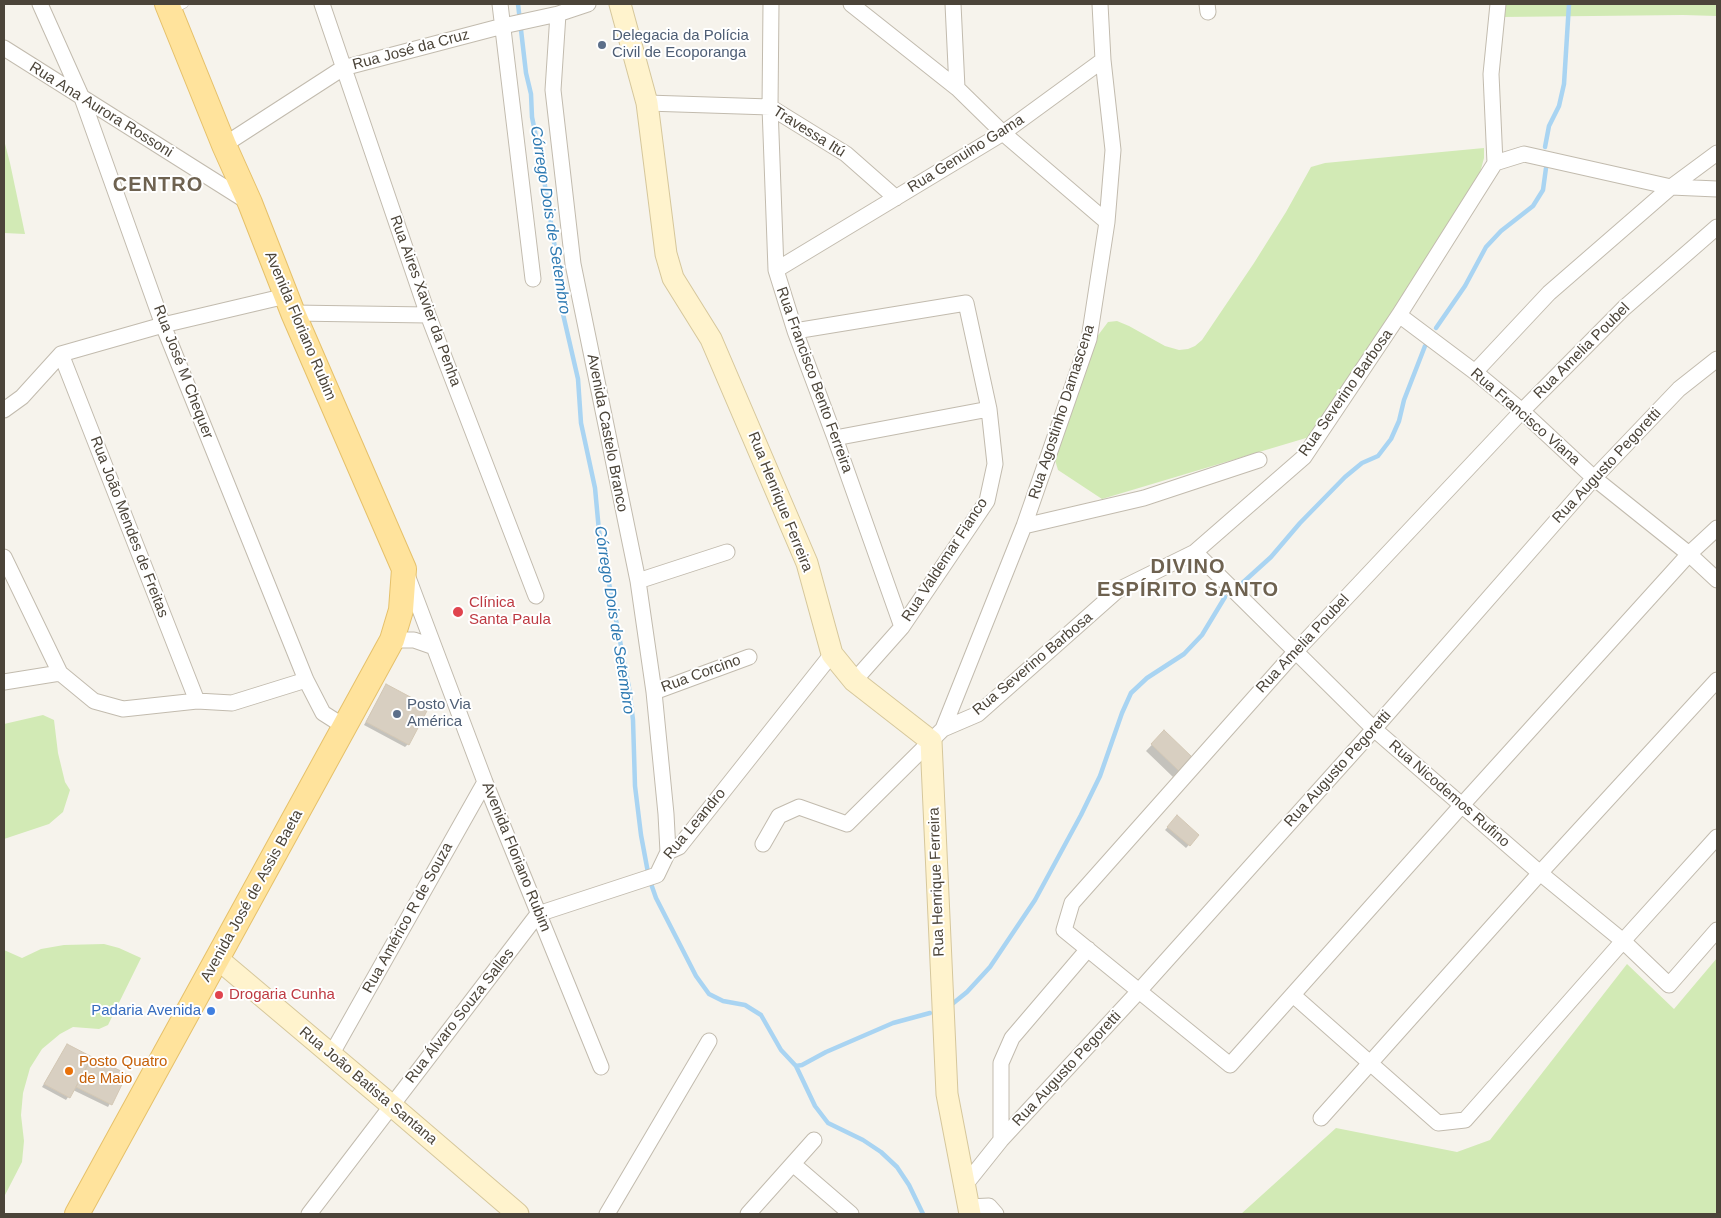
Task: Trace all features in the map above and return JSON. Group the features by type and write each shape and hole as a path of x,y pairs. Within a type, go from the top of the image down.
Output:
{"main road":[{"name":"Avenida Floriano Rubim","path":"174,6 224,145 250,203 289,304 404,569"},
{"name":"Avenida José de Assis Baeta","path":"76,1214 392,640 401,610 404,569"}],"street":[{"name":"Rua José M Chequer","path":"40,4 82,98 163,324 306,680 323,712 345,727"},
{"name":"Rua Aires Xavier da Penha","path":"322,4 428,315 536,596"},
{"path":"500,4 534,279"},
{"name":"Rua José da Cruz","path":"224,145 343,68 504,26 558,14 588,4"},
{"name":"Rua Henrique Ferreira","path":"620,4 647,103 666,254 673,278 711,339 807,564 832,654 854,682 937,735 946,1094 969,1211"},
{"name":"Rua Francisco Bento Ferreira","path":"771,4 770,107 776,270 795,331 902,627"},
{"path":"851,4 957,88 1003,132 1108,222"},
{"path":"953,4 957,88"},
{"path":"1100,4 1103,60"},
{"path":"1498,4 1491,74 1494,163 1524,154 1671,187 1717,189"},
{"name":"Avenida Castelo Branco","path":"558,14 553,90 573,264 638,581 654,692 668,852"},
{"name":"Rua Ana Aurora Rossoni","path":"4,48 250,203"},
{"name":"Rua Genuino Gama","path":"776,270 1003,132 1103,60"},
{"name":"Rua Agostinho Damascena","path":"763,844 779,816 799,808 847,824 937,735 1024,526 1089,339 1108,222 1113,150 1103,60"},
{"name":"Travessa Itú","path":"647,103 770,107 846,154 896,198"},
{"path":"1475,372 1549,293 1671,187 1717,153"},
{"name":"Rua Severino Barbosa","path":"937,735 978,714 1118,590 1195,552 1304,457 1400,315 1494,163"},
{"name":"Rua Amelia Poubel","path":"1293,995 1230,1065 1064,930 1072,903 1296,651 1522,411 1624,308 1717,226"},
{"name":"Rua Valdemar Fianco","path":"795,331 966,303 989,409 995,464 987,501 902,627 854,682"},
{"path":"4,410 22,397 61,354 163,324 289,304 428,315"},
{"name":"Rua Francisco Viana","path":"1400,315 1475,372 1522,411 1594,478 1689,554 1717,580"},
{"name":"Rua João Mendes de Freitas","path":"61,354 197,701"},
{"name":"Rua Augusto Pegoretti","path":"965,1185 1001,1140 1139,991 1374,729 1594,478 1678,389 1717,359"},
{"path":"835,438 989,409"},
{"name":"Rua Agostinho Damascena","path":"1024,526 1144,498 1259,460"},
{"path":"1717,528 1689,554 1293,995 1438,1123 1465,1120 1717,837"},
{"path":"638,581 726,552"},
{"name":"Rua Nicodemos Rufino","path":"1195,552 1374,729 1540,873 1623,941 1668,984 1717,930"},
{"path":"4,557 60,673 94,701 123,709 197,701 232,703 306,680"},
{"name":"Avenida Floriano Rubim","path":"404,569 485,782 602,1067"},
{"path":"392,640 414,640 434,647"},
{"name":"Rua Leandro","path":"538,914 656,875 668,852 679,846 832,654"},
{"name":"Rua Corcino","path":"654,692 749,656"},
{"path":"4,682 60,673"},
{"path":"1321,1118 1540,873 1717,680"},
{"name":"Rua Américo R de Souza","path":"331,1055 485,782"},
{"name":"Rua Álvaro Souza Salles","path":"309,1214 538,914"},
{"path":"1001,1140 1001,1063 1012,1038 1088,949"},
{"name":"Rua João Batista Santana","path":"218,959 517,1214"},
{"path":"606,1214 709,1041"},
{"path":"748,1214 814,1140"},
{"path":"793,1164 851,1214"},
{"path":"969,1211 989,1206 996,1214"}],"green space":[{"path":"1500,4 1717,4 1717,16 1502,17"},
{"path":"4,140 10,163 25,234 4,233"},
{"path":"1484,148 1484,158 1478,180 1315,433 1306,438 1102,499 1058,470 1055,460 1096,338 1108,322 1117,321 1165,346 1179,350 1195,346 1202,340 1254,263 1311,167 1325,163"},
{"path":"43,715 54,720 58,753 65,782 70,790 63,812 49,824 4,839 4,724"},
{"path":"104,944 119,948 141,958 108,1025 99,1029 73,1027 60,1034 42,1049 30,1068 23,1093 21,1115 24,1141 22,1162 4,1197 4,950 22,958 41,949 64,945"},
{"path":"1717,958 1717,1214 1241,1214 1336,1128 1457,1152 1490,1140 1627,964 1674,1009"}],"building":[{"name":"Posto Via América","path":"386,684 429,707 409,745 366,722"},
{"path":"1164,730 1193,758 1180,772 1151,744"},
{"path":"1177,815 1199,835 1190,846 1167,827"},
{"name":"Posto Quatro de Maio","path":"67,1044 92,1057 70,1098 44,1084"},
{"name":"Posto Quatro de Maio","path":"92,1057 127,1074 112,1105 76,1087"}],"waterway":[{"name":"Córrego Dois de Setembro","path":"518,4 526,73 531,94 532,117 555,248 563,314 578,379 581,423 595,488 599,531 629,688 633,720 635,786 649,878 656,898 696,976 709,994 723,1001 745,1005 761,1015 781,1050 796,1066 815,1106 828,1123 863,1140 881,1152 897,1167 909,1185 923,1214"},
{"path":"1545,147 1549,126 1559,106 1564,84 1569,4"},
{"path":"1436,328 1465,286 1486,247 1501,231 1533,206 1543,190 1546,168"},
{"path":"1239,586 1271,557 1300,523 1345,477 1362,463 1378,456 1391,439 1399,421 1404,400 1425,346"},
{"path":"951,1005 967,992 990,967 1035,900 1100,776 1131,693 1147,678 1184,654 1202,635 1225,597"},
{"path":"796,1066 802,1065 826,1052 893,1023 930,1013"}],"place":[{"name":"Delegacia da Polícia Civil de Ecoporanga","path":"602,45"},
{"name":"Clínica Santa Paula","path":"458,612"},
{"name":"Posto Via América","path":"397,714"},
{"name":"Drogaria Cunha","path":"219,995"},
{"name":"Padaria Avenida","path":"211,1011"},
{"name":"Posto Quatro de Maio","path":"69,1071"}],"district":[{"name":"CENTRO","path":"158,185"},
{"name":"DIVINO ESPÍRITO SANTO","path":"1188,578"}]}
